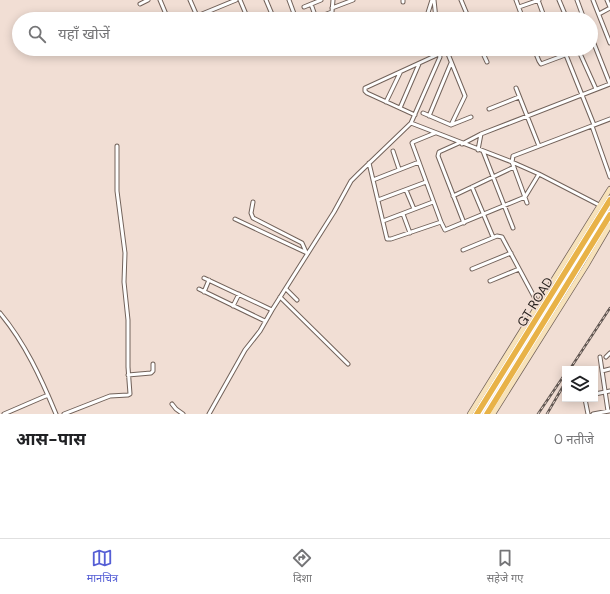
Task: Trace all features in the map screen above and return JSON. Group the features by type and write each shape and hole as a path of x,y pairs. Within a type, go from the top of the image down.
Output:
{"highway":[{"name":"GT ROAD","path":"477,414 610,200"},
{"name":"GT ROAD","path":"486,414 610,216"}],"main road":[{"path":"470,414 601,206 610,189"},
{"path":"493,414 610,225"}],"street":[{"path":"140,4 148,0"},
{"path":"160,0 165,12"},
{"path":"190,0 195,12"},
{"path":"207,12 236,0"},
{"path":"240,0 245,12"},
{"path":"266,0 271,12"},
{"path":"289,0 293,12"},
{"path":"304,7 321,0"},
{"path":"331,12 332,0"},
{"path":"332,8 353,0"},
{"path":"429,12 434,0"},
{"path":"434,0 435,12"},
{"path":"466,0 461,1 466,12"},
{"path":"516,0 521,12"},
{"path":"519,7 528,2 538,0 542,12"},
{"path":"559,0 564,12"},
{"path":"577,0 581,12"},
{"path":"593,0 610,42"},
{"path":"599,14 610,8 607,0"},
{"path":"311,4 313,12"},
{"path":"415,115 367,93 365,88 435,56"},
{"path":"209,414 245,350 260,331 265,320 286,289 351,181 411,123 440,56"},
{"path":"448,56 465,96 452,125"},
{"path":"485,56 487,62"},
{"path":"536,56 541,64 563,56"},
{"path":"566,56 582,94 610,177"},
{"path":"582,56 596,89"},
{"path":"464,223 438,155 439,152 480,134 610,84 598,56"},
{"path":"429,116 451,63"},
{"path":"400,108 419,64"},
{"path":"386,102 400,72"},
{"path":"516,88 539,146"},
{"path":"489,108 519,97"},
{"path":"423,113 452,125 471,117"},
{"path":"527,203 512,162 513,156 610,119"},
{"path":"411,123 512,162 539,174 601,206"},
{"path":"435,133 412,142 440,222 445,230 525,197 539,174"},
{"path":"478,150 480,134"},
{"path":"64,414 110,396 130,394 128,375 128,320 124,284 125,253 117,191 117,146"},
{"path":"393,151 399,169"},
{"path":"483,151 513,228"},
{"path":"373,180 419,162"},
{"path":"369,163 387,237 389,239 440,222"},
{"path":"453,196 493,176 514,168"},
{"path":"378,200 426,182"},
{"path":"472,187 493,237"},
{"path":"406,190 414,210"},
{"path":"253,202 251,213 254,218 301,242 307,253"},
{"path":"383,221 433,202"},
{"path":"403,214 410,233"},
{"path":"235,219 307,253"},
{"path":"463,250 493,237 502,237 538,304"},
{"path":"472,269 510,253"},
{"path":"490,281 519,269"},
{"path":"204,278 272,310"},
{"path":"204,292 209,280"},
{"path":"286,289 297,300"},
{"path":"198,290 265,320"},
{"path":"233,306 239,294"},
{"path":"280,297 348,364"},
{"path":"0,313 11,326 26,350 56,414"},
{"path":"606,357 610,353"},
{"path":"593,414 609,411 600,357"},
{"path":"128,375 151,373 153,371 153,364"},
{"path":"602,371 610,369"},
{"path":"598,393 610,391"},
{"path":"4,414 48,396"},
{"path":"586,402 588,414"},
{"path":"172,404 183,414"}],"railway":[{"path":"572,366 610,308"},
{"path":"538,414 562,378"},
{"path":"547,414 562,388"}]}
